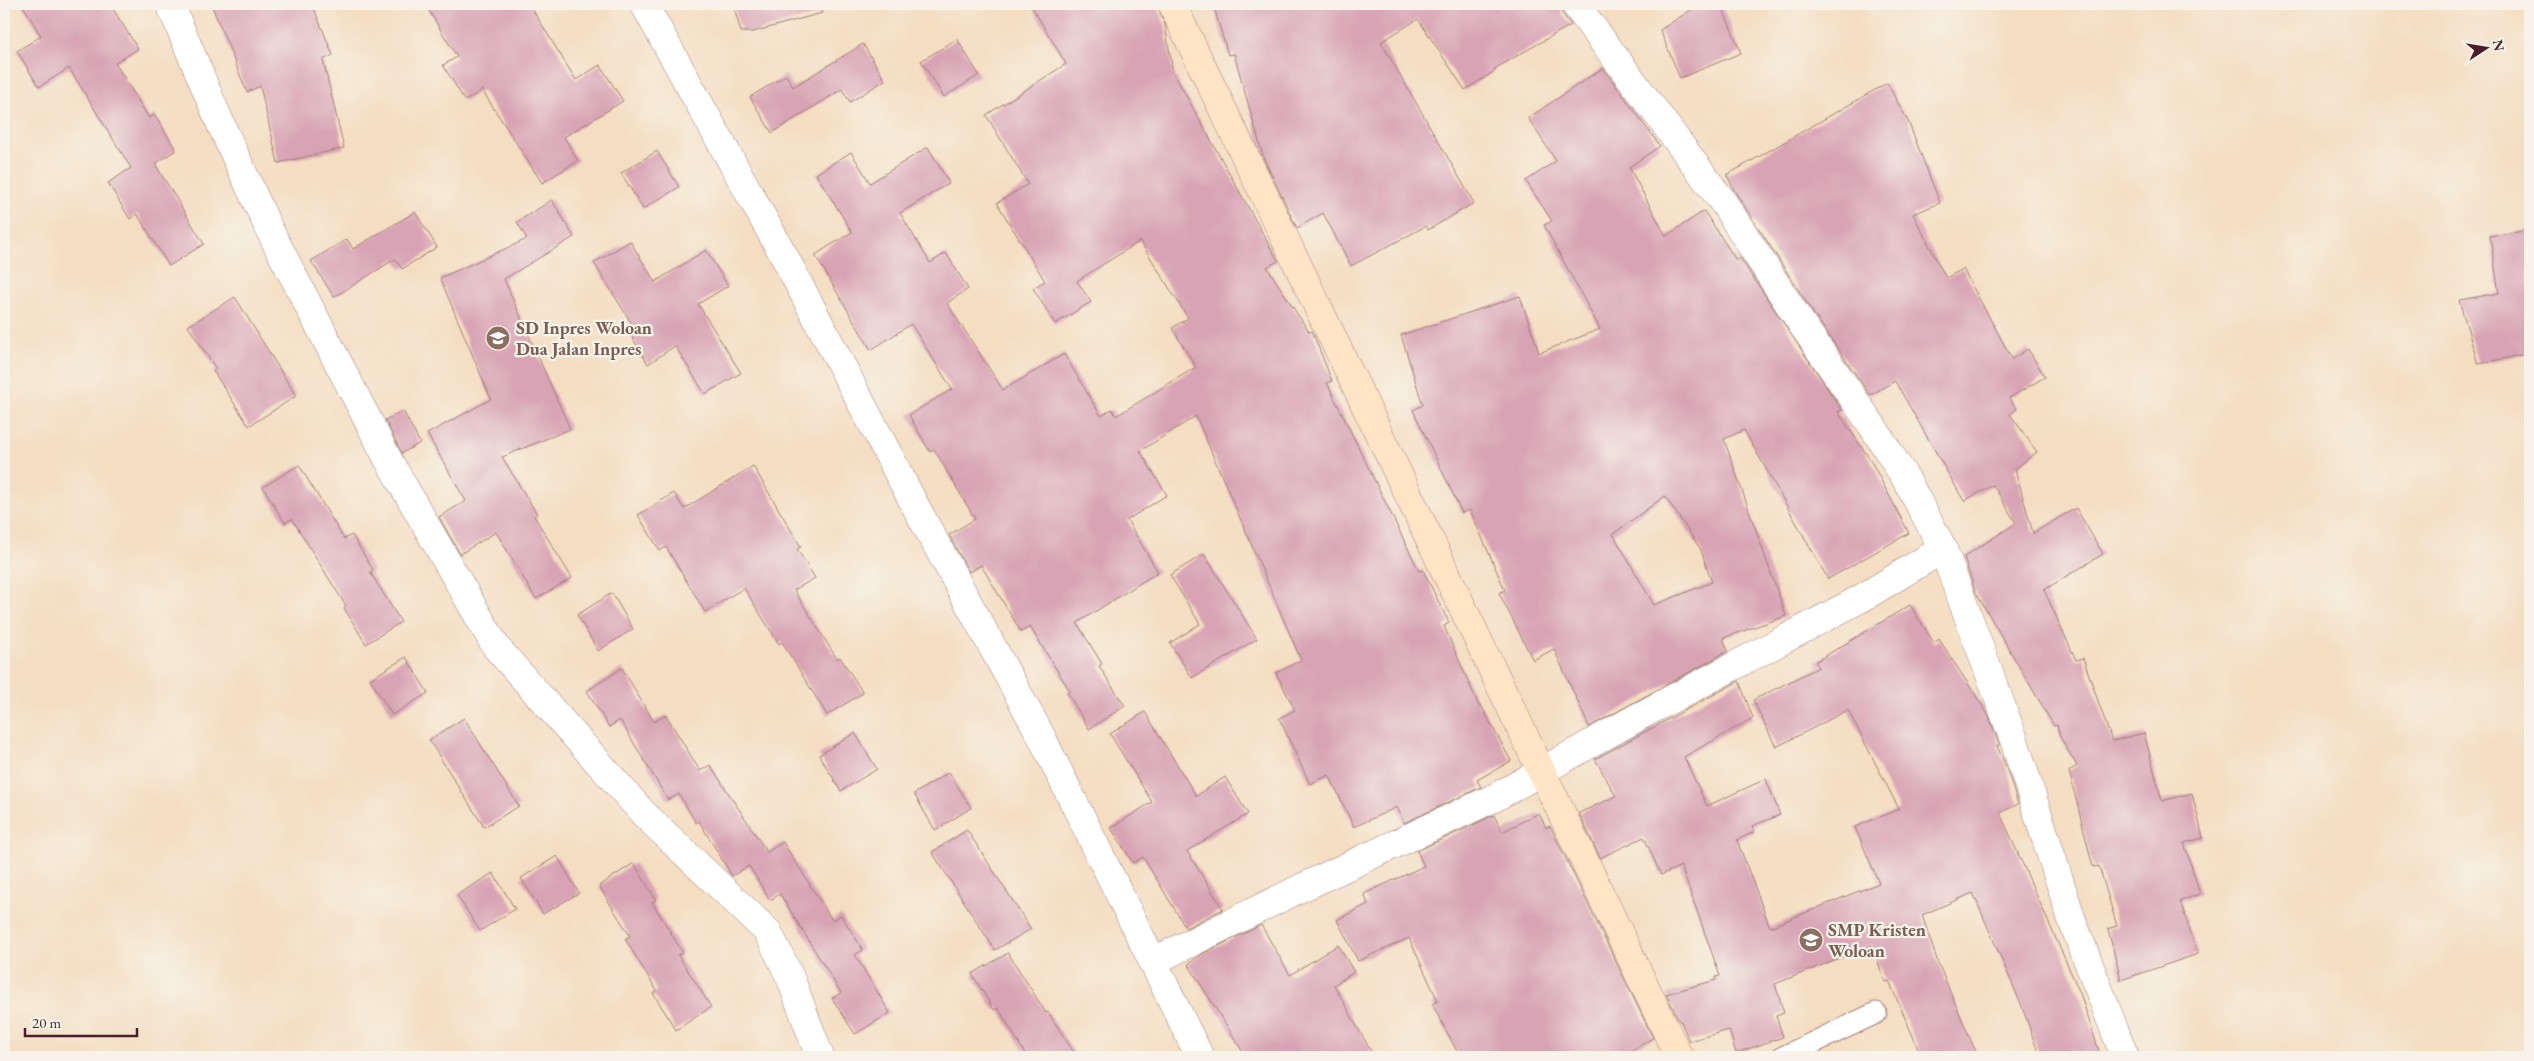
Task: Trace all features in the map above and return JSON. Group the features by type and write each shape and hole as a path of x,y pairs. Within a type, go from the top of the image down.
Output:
{"main road":[{"path":"1172,4 1231,130 1357,386 1477,641 1542,771 1679,1057"}],"street":[{"path":"170,4 222,127 269,229 389,461 496,647 644,814 768,932 790,977 820,1057"},
{"path":"644,4 783,254 918,511 1039,732 1200,1057"},
{"path":"1575,4 1723,202 1801,324 1873,427 1906,479 1943,549 2013,737 2073,923 2125,1057"},
{"path":"1152,962 1391,846 1456,818 1638,717 1860,599 1943,549"}],"lane":[{"path":"1784,1057 1876,1013"}],"building":[{"path":"22,4 110,4 138,49 115,63 149,118 155,115 176,150 155,164 204,244 169,266 137,214 130,219 108,183 131,168 69,68 39,87 17,51 41,36"},
{"path":"211,4 312,4 333,55 323,60 344,148 278,163 260,86 247,92"},
{"path":"425,4 529,4 576,80 600,65 623,101 564,137 578,161 542,183 482,90 465,101 443,65 457,57"},
{"path":"733,4 821,4 822,13 753,32 741,32"},
{"path":"1030,4 1157,4 1165,25 1173,72 1278,261 1267,267 1309,332 1312,331 1332,381 1327,383 1419,571 1423,570 1449,623 1444,626 1479,706 1481,705 1511,761 1477,780 1481,787 1404,823 1397,807 1354,827 1329,775 1310,784 1279,718 1295,710 1276,673 1301,660 1196,416 1140,451 1167,495 1127,520 1158,572 1077,623 1102,664 1099,666 1125,706 1089,729 1067,692 1070,691 1030,627 1021,632 981,565 969,572 949,535 975,519 934,449 930,452 909,415 952,389 911,324 871,350 815,255 852,232 816,174 851,152 870,183 928,147 949,183 900,213 930,263 946,253 968,289 947,303 1003,390 1064,354 1101,416 1112,409 1116,416 1196,367 1172,328 1188,318 1140,241 1077,281 1091,302 1055,324 1033,288 1045,281 997,203 1028,184 986,115 1066,64"},
{"path":"1213,4 1560,4 1562,13 1571,25 1494,69 1495,71 1465,90 1418,19 1381,42 1474,203 1428,230 1426,226 1351,266 1323,213 1297,228 1264,159 1234,54 1228,55"},
{"path":"1700,4 1721,4 1741,53 1680,78 1660,30"},
{"path":"957,39 979,75 944,97 921,61"},
{"path":"863,44 885,80 850,102 842,89 772,133 750,97 786,75 793,87"},
{"path":"1603,68 1660,146 1629,167 1666,236 1704,211 1736,260 1740,258 1842,410 1838,412 1871,461 1909,533 1828,579 1744,430 1724,439 1786,616 1723,638 1728,651 1589,727 1554,649 1533,660 1499,593 1505,590 1470,510 1462,513 1413,410 1423,405 1401,335 1520,296 1539,353 1600,329 1544,225 1552,221 1526,181 1556,161 1528,118","holes":["1665,496 1701,550 1712,582 1654,605 1613,534"]},
{"path":"1887,83 1908,121 1940,203 1913,214 1946,278 1963,269 2012,359 2028,349 2045,377 2009,398 2017,409 2010,414 2037,452 2015,469 2033,533 2076,508 2103,554 2044,590 2076,660 2083,658 2112,741 2144,733 2162,801 2192,793 2203,838 2184,843 2200,894 2180,901 2198,954 2121,980 2108,929 2117,926 2099,866 2093,867 2069,771 2077,766 2060,737 2057,725 2054,726 1975,591 1964,557 2016,523 1993,485 1964,501 1895,381 1870,395 1814,314 1734,190 1727,175"},
{"path":"657,151 679,187 643,209 621,173"},
{"path":"552,200 574,237 504,279 570,429 502,457 537,514 534,516 572,578 536,599 496,532 460,554 439,517 466,501 427,434 491,399 440,278 527,239 517,222"},
{"path":"415,212 437,247 402,269 395,259 334,297 311,261 347,239 353,249"},
{"path":"2530,230 2530,353 2478,364 2459,300 2499,293 2490,236"},
{"path":"630,241 655,282 706,250 728,286 698,304 741,373 705,394 675,346 648,364 626,327 632,324 594,263"},
{"path":"235,297 296,396 249,426 213,371 216,369 188,326"},
{"path":"403,411 420,443 402,453 385,420"},
{"path":"299,465 344,539 352,535 373,570 370,572 401,622 366,644 344,608 346,606 292,519 285,523 263,487"},
{"path":"753,466 801,547 797,549 815,578 794,590 837,659 840,657 863,693 827,715 782,642 779,644 744,588 705,612 666,547 660,551 638,515 674,493 684,509"},
{"path":"1204,554 1257,639 1192,678 1170,643 1200,624 1170,575"},
{"path":"612,593 633,629 598,651 577,615"},
{"path":"1910,605 1934,643 1939,639 1989,716 1999,745 1997,746 2018,804 2000,813 2080,993 2101,1057 2040,1057 2021,1004 1973,893 1922,915 1938,963 1978,1057 1922,1057 1889,981 1885,982 1872,945 1775,984 1784,1013 1776,1016 1783,1037 1736,1053 1729,1030 1689,1041 1681,1021 1666,994 1716,980 1716,977 1720,976 1681,866 1661,875 1644,837 1600,858 1579,813 1616,796 1595,759 1739,681 1753,718 1684,757 1707,806 1766,779 1780,815 1752,826 1754,832 1737,840 1770,927 1879,883 1855,827 1899,809 1848,710 1776,747 1753,700 1819,667 1815,662"},
{"path":"406,657 428,693 392,715 370,679"},
{"path":"622,668 654,722 666,715 700,771 710,765 767,852 783,842 832,920 841,915 863,950 855,955 890,1013 855,1034 832,998 841,993 780,894 770,900 749,866 732,876 699,821 696,823 679,794 668,800 620,720 609,727 587,691"},
{"path":"1145,712 1196,796 1225,777 1248,814 1187,851 1223,909 1186,928 1143,857 1133,863 1111,828 1152,802 1110,734"},
{"path":"464,718 519,806 484,827 429,740"},
{"path":"855,733 877,769 841,791 819,755"},
{"path":"949,772 971,808 935,830 914,794"},
{"path":"1539,813 1546,828 1550,826 1653,1038 1620,1057 1460,1057 1432,1004 1438,1001 1409,938 1358,961 1337,920 1368,904 1364,894 1424,866 1417,851 1494,815 1502,832"},
{"path":"967,830 1031,929 995,950 932,852"},
{"path":"557,856 579,893 543,914 521,878"},
{"path":"634,863 656,900 652,902 683,953 678,955 711,1007 676,1030 653,993 657,991 625,939 630,936 599,886"},
{"path":"493,873 515,909 480,931 457,895"},
{"path":"1261,925 1290,975 1338,945 1354,972 1334,985 1374,1057 1246,1057 1188,964 1202,954"},
{"path":"1008,953 1046,1013 1048,1012 1077,1057 1027,1057 998,1008 994,1010 972,974"}],"place":[{"name":"SD Inpres Woloan Dua Jalan Inpres","path":"498,338"},
{"name":"SMP Kristen Woloan","path":"1811,940"}]}
